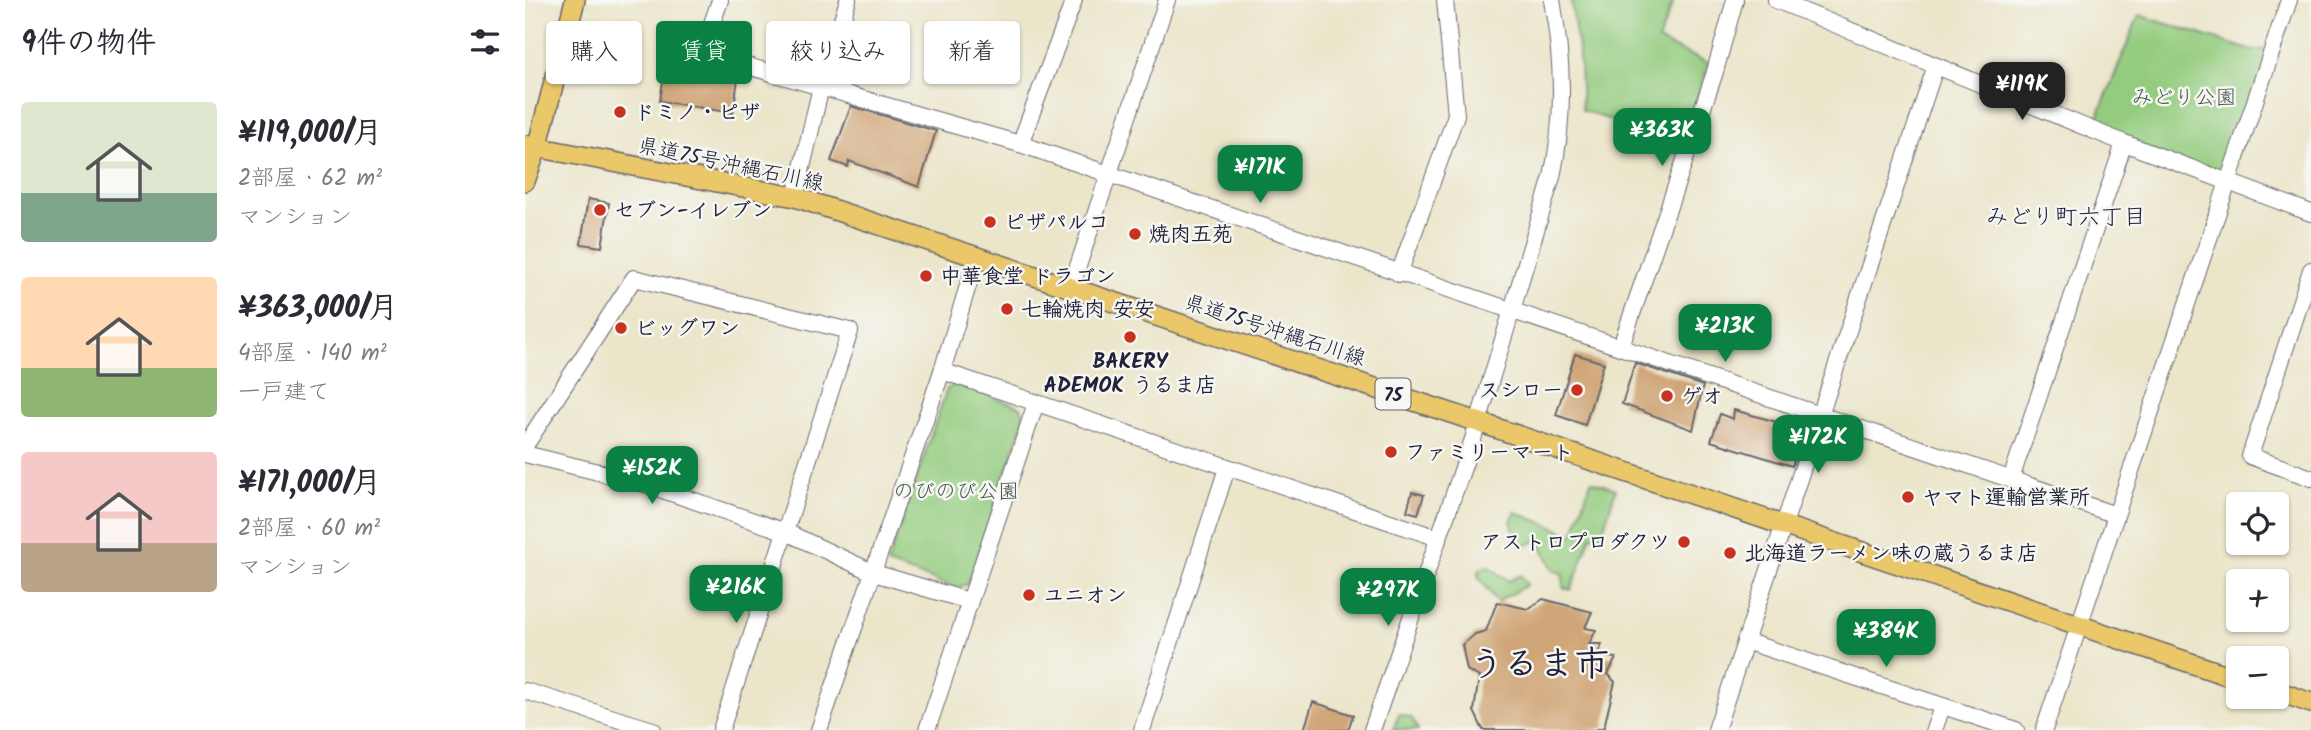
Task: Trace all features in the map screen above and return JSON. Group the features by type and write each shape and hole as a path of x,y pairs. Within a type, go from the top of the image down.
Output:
{"main road":[{"path":"525,181 531,147 575,0"},
{"name":"県道75号沖縄石川線","path":"531,147 795,197 1478,422 2226,674"},
{"path":"2289,695 2311,703"}],"street":[{"path":"720,0 702,53 1020,144 2116,515"},
{"path":"795,197 821,87 848,0"},
{"path":"1020,144 1074,0"},
{"path":"1071,287 1167,0"},
{"path":"1399,274 1457,115 1445,0"},
{"path":"1372,730 1478,422 1552,177 1559,137 1562,72 1552,0"},
{"path":"1621,346 1713,75 1735,0"},
{"path":"1776,0 1935,68 2311,214"},
{"path":"2044,730 2289,0"},
{"path":"1716,730 1817,415 1935,68"},
{"path":"2011,479 2124,143"},
{"path":"819,730 942,371 977,256"},
{"path":"2311,270 2249,456 2311,478"},
{"path":"525,446 634,278 850,331 721,730"},
{"path":"942,371 1438,538"},
{"path":"927,730 1036,403"},
{"path":"525,454 639,482 786,532 874,573 969,601"},
{"path":"1142,730 1227,468"},
{"path":"1745,641 2016,730"},
{"path":"525,691 653,730"},
{"path":"1934,730 1942,707"}],"green space":[{"path":"1571,0 1674,0 1658,41 1709,63 1681,145 1582,110 1580,64"},
{"name":"みどり公園","path":"2139,15 2253,51 2273,48 2227,183 2094,126"},
{"name":"のびのび公園","path":"956,384 1021,407 1025,418 968,584 956,588 887,564 947,389"},
{"path":"1591,481 1616,489 1601,536 1591,536 1571,590 1563,587 1563,574 1553,570 1539,540 1521,547 1511,522 1515,512 1573,535"},
{"path":"1488,566 1509,581 1521,575 1527,585 1497,602 1478,576 1480,569"},
{"path":"1399,714 1412,718 1418,730 1393,730"}],"building":[{"path":"663,84 737,84 733,113 660,101"},
{"path":"851,106 936,131 919,187 849,161 848,167 831,161"},
{"path":"588,199 609,203 602,247 581,244"},
{"path":"1575,354 1604,363 1585,425 1556,415"},
{"path":"1635,363 1703,386 1693,430 1622,404"},
{"path":"1734,410 1791,426 1788,433 1802,438 1792,466 1711,441 1720,414 1733,419"},
{"path":"1412,492 1424,495 1418,514 1407,511"},
{"path":"1543,599 1592,612 1585,628 1596,630 1589,644 1602,644 1598,656 1616,658 1608,674 1615,682 1604,727 1596,730 1483,730 1474,711 1479,677 1467,670 1462,645 1475,634 1486,631 1497,602 1528,609"},
{"path":"1313,702 1353,715 1348,730 1304,730"}],"place":[{"name":"ドミノ・ピザ","path":"620,112"},
{"name":"セブン-イレブン","path":"600,210"},
{"name":"ピザパルコ","path":"990,222"},
{"name":"焼肉五苑","path":"1135,234"},
{"name":"中華食堂 ドラゴン","path":"926,276"},
{"name":"七輪焼肉 安安","path":"1007,309"},
{"name":"ビッグワン","path":"621,328"},
{"name":"BAKERY ADEMOK うるま店","path":"1130,337"},
{"name":"スシロー","path":"1577,390"},
{"name":"ゲオ","path":"1667,396"},
{"name":"ファミリーマート","path":"1391,452"},
{"name":"ヤマト運輸営業所","path":"1908,497"},
{"name":"アストロプロダクツ","path":"1684,542"},
{"name":"北海道ラーメン味の蔵うるま店","path":"1730,553"},
{"name":"ユニオン","path":"1029,595"}],"district":[{"name":"みどり町六丁目","path":"2066,216"},
{"name":"うるま市","path":"1539,663"}]}
